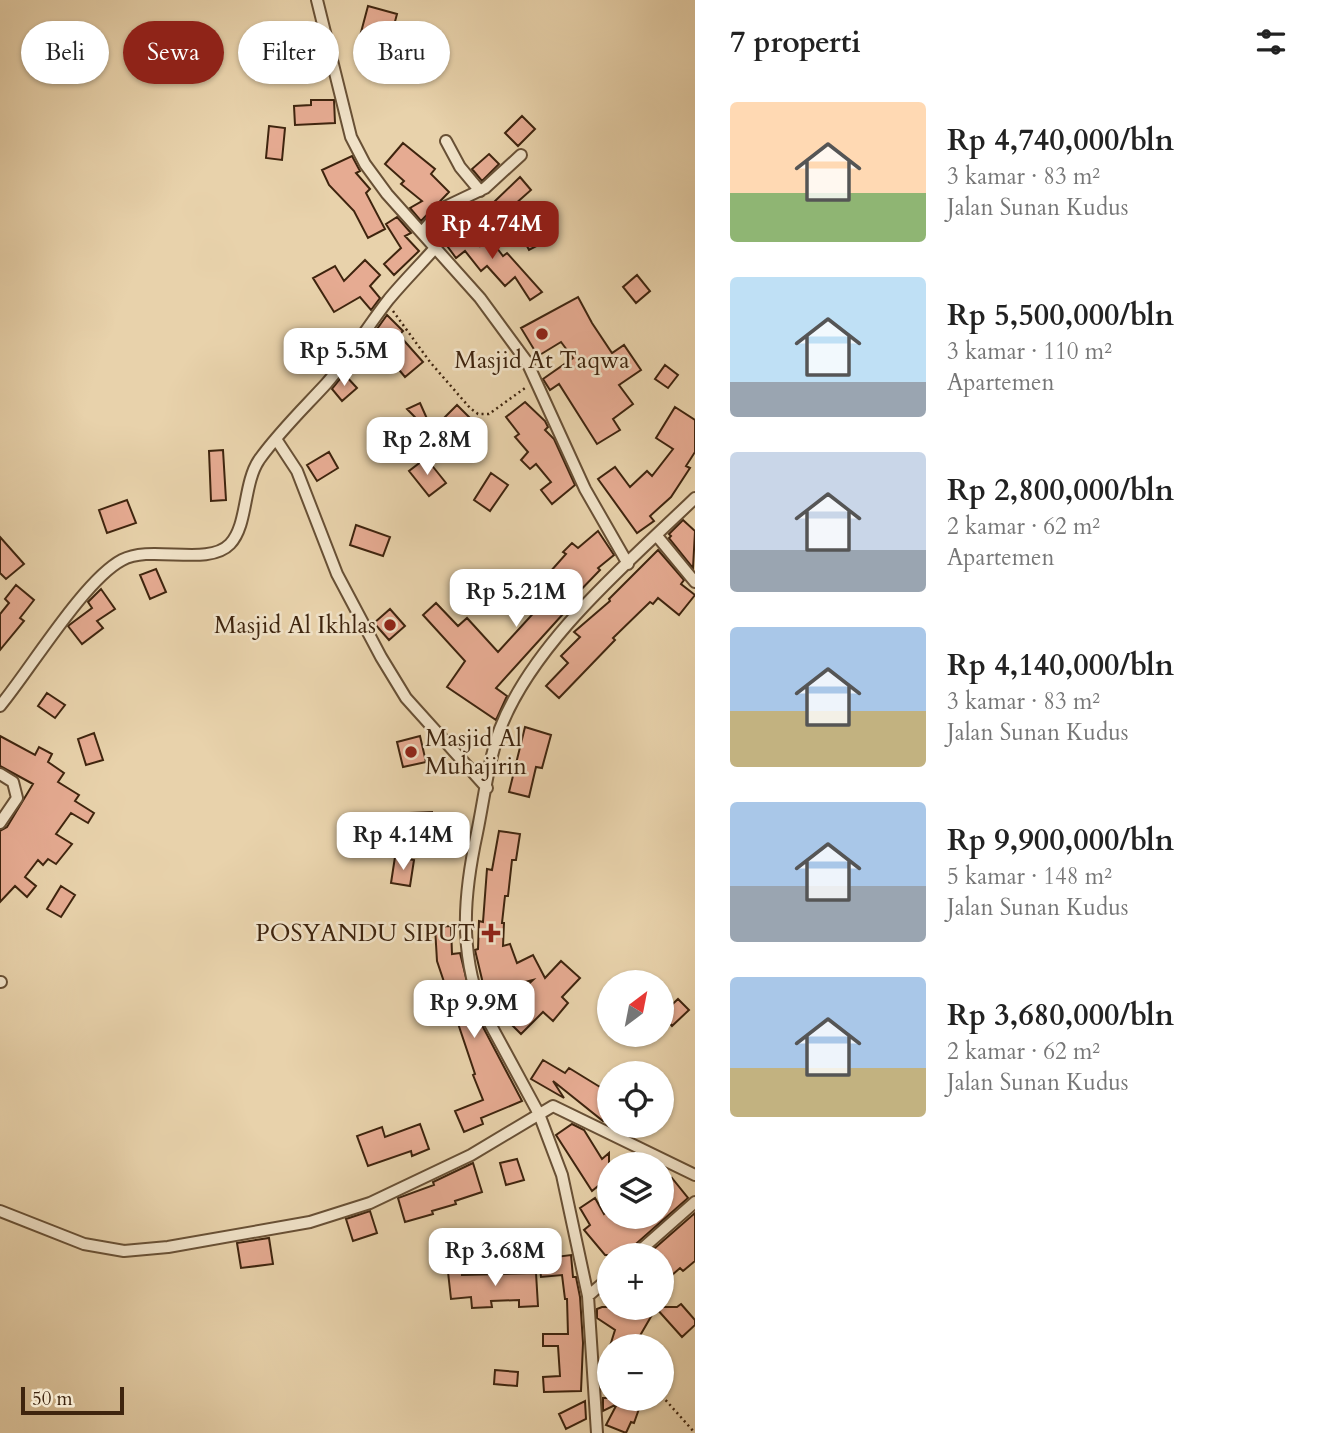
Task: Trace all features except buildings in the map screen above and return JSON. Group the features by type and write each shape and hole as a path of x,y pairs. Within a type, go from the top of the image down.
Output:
{"street":[{"path":"317,0 351,137 374,179 507,334 536,381 585,489 628,564"},
{"path":"446,141 453,157 480,191"},
{"path":"422,232 443,208 480,191 506,171 521,155"},
{"path":"0,706 78,604 106,572 120,561 135,555 211,553 229,545 239,529 253,472 276,439 326,384 386,303 435,248"},
{"path":"276,439 297,471 337,574 381,657 406,698 487,788"},
{"path":"597,1433 588,1296 564,1184 539,1114 481,1007 467,962 466,916 471,864 501,727 531,673 558,636 695,498"},
{"path":"657,536 695,582"},
{"path":"0,774 13,782 17,798 0,822"},
{"path":"0,1211 85,1244 114,1250 139,1250 310,1222 370,1203 471,1155 553,1106 695,1175"},
{"path":"649,1243 695,1202"},
{"path":"588,1296 597,1288"}],"path":[{"path":"386,303 430,362 478,414 489,414 536,381"},
{"path":"674,1409 695,1433"}],"place":[{"name":"Masjid At Taqwa","path":"542,334"},
{"name":"Masjid Al Ikhlas","path":"390,625"},
{"name":"Masjid Al Muhajirin","path":"411,752"},
{"name":"POSYANDU SIPUT","path":"491,933"}]}
